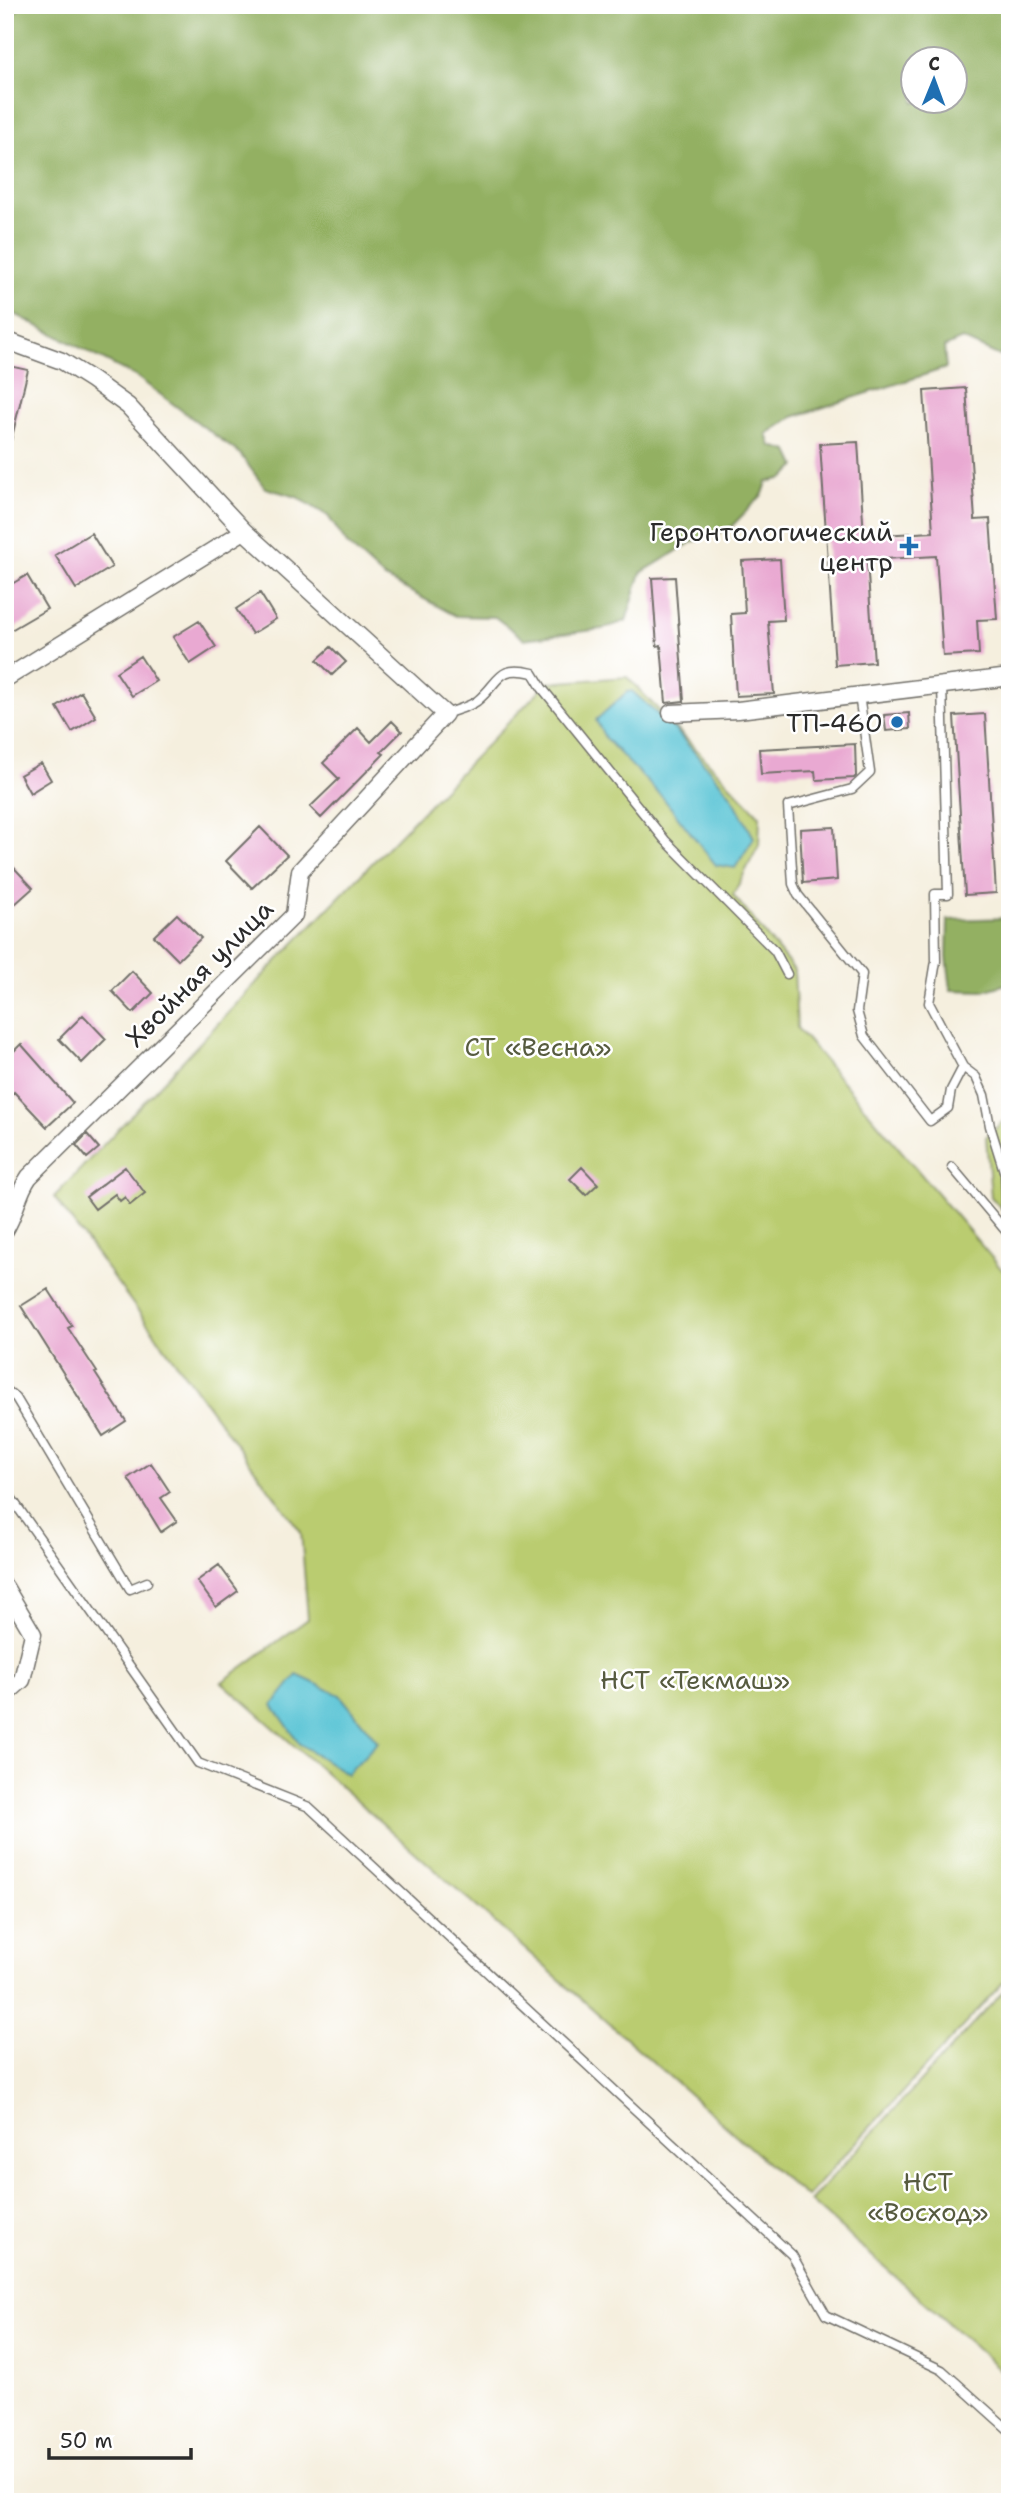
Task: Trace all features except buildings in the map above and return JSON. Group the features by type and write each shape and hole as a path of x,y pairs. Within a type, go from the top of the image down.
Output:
{"street":[{"path":"5,340 62,361 128,406 244,531 446,714"},
{"path":"5,679 244,531"},
{"path":"671,713 738,710 1010,677"},
{"name":"Хвойная улица","path":"5,1230 13,1218 20,1189 29,1177 294,915 300,871 446,714"},
{"path":"5,1587 33,1634 22,1681 5,1695"}],"lane":[{"path":"446,714 475,703 503,672 519,670 533,673 542,688 665,839 775,951 787,974"},
{"path":"942,685 948,894 935,894 936,961 929,1003 963,1067 976,1077 984,1095 990,1126 1005,1174 1006,1209 1010,1221"},
{"path":"859,695 870,772 852,789 788,806 793,884 797,895 862,974 857,1011 864,1036 930,1121 948,1108 951,1090 963,1067"},
{"path":"952,1167 1010,1236"},
{"path":"5,1389 16,1398 130,1588 147,1582"},
{"path":"5,1489 198,1763 309,1807 792,2255 826,2315 942,2370 1010,2431"}],"green space":[{"path":"23,5 1010,5 1010,363 1007,359 962,339 944,347 946,368 793,417 767,434 771,446 789,451 796,466 784,478 767,482 763,494 732,526 692,542 641,573 626,621 602,629 524,639 495,617 456,616 383,577 347,544 328,516 297,497 265,488 240,454 137,377 5,309 5,22"},
{"path":"627,677 760,816 759,845 733,895 794,970 797,1028 1010,1279 1010,1975 806,2197 222,1682 308,1619 301,1532 54,1197 278,960 547,683"},
{"path":"1010,918 1010,983 983,991 951,990 947,957 948,920"},
{"path":"1010,1115 1010,1218 991,1197 986,1137"},
{"name":"НСТ «Восход»","path":"1010,1984 1010,2378 810,2201"}],"water":[{"path":"632,691 677,732 731,795 754,838 735,868 716,865 663,798 605,738 596,720 627,692"},
{"path":"297,1675 340,1695 378,1742 347,1774 300,1744 273,1705"}],"place":[{"name":"Геронтологический центр","path":"909,546"},
{"name":"ТП-460","path":"897,722"}],"park label":[{"name":"СТ «Весна»","path":"538,1046"},
{"name":"НСТ «Текмаш»","path":"695,1679"}]}
